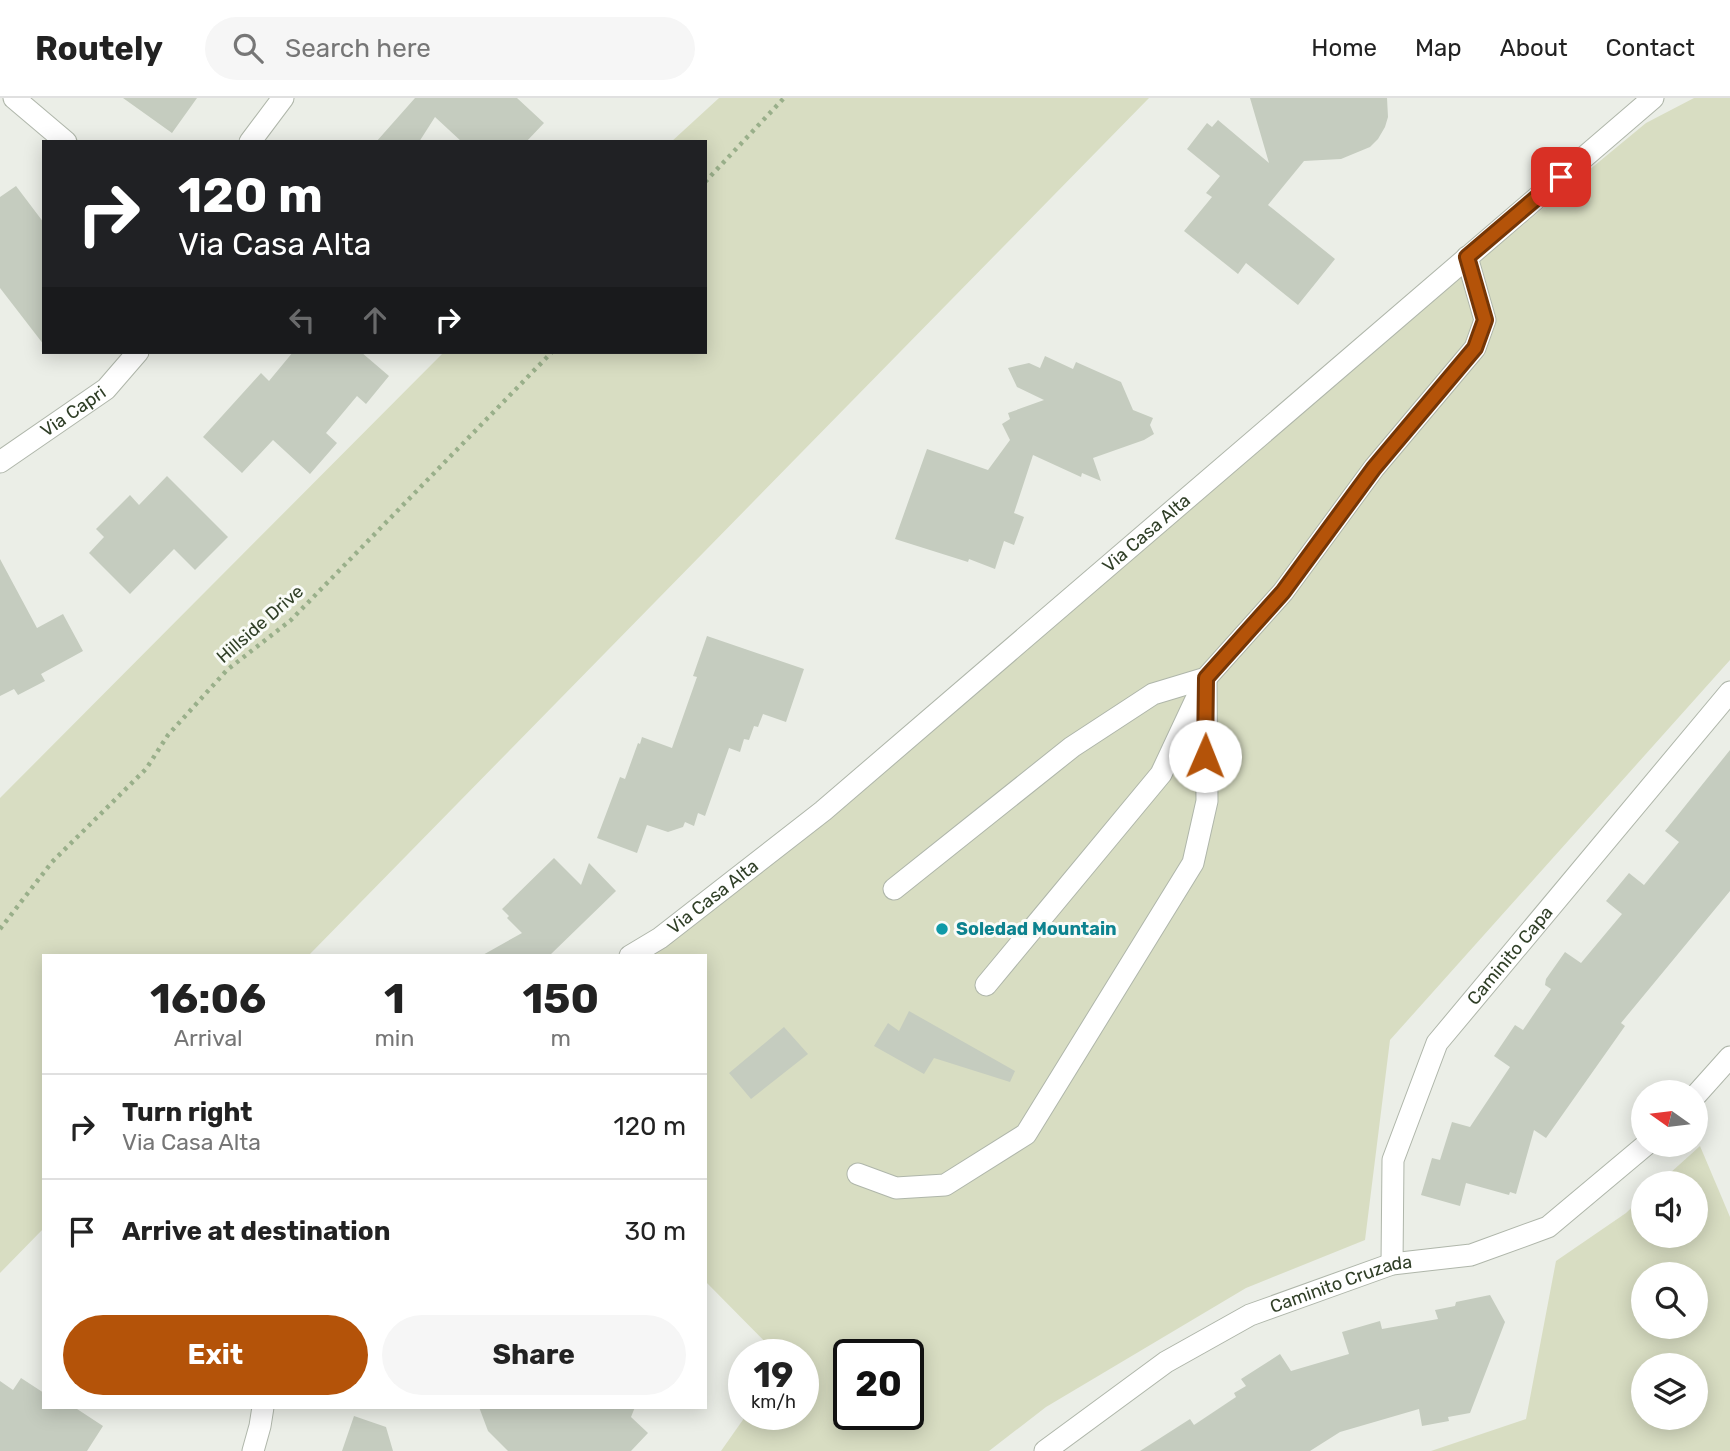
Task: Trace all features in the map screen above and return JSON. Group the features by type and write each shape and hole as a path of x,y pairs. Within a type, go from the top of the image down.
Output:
{"street":[{"path":"14,98 64,140"},
{"path":"252,140 283,98"},
{"name":"Via Casa Alta","path":"633,954 660,938 823,811 1653,98"},
{"path":"986,985 1161,774 1206,678 1283,592 1374,468 1475,348 1485,320 1467,257"},
{"name":"Via Capri","path":"0,462 106,388 136,354"},
{"path":"894,890 1072,747 1153,694 1206,678"},
{"path":"858,1174 896,1188 945,1185 1026,1134 1193,863 1207,801 1206,678"},
{"name":"Caminito Capa","path":"1392,1264 1393,1160 1437,1043 1730,692"},
{"path":"1708,1082 1730,1057"},
{"name":"Caminito Cruzada","path":"1045,1451 1166,1362 1250,1315 1392,1264 1471,1255 1548,1227 1631,1157"},
{"path":"253,1451 263,1409"}],"path":[{"path":"707,180 784,98"},
{"name":"Hillside Drive","path":"0,929 51,862 146,769 168,735 227,670 291,620 550,354"}],"green space":[{"path":"719,98 1149,98 310,954 42,954 42,1230 0,1273 0,798 442,354 707,354 707,140 673,140"},
{"path":"1694,98 1730,98 1730,660 1390,1040 1365,1240 1246,1288 1046,1407 989,1451 721,1451 736,1430 819,1430 819,1339 762,1339 707,1283 707,954 628,954 682,920 1646,123"},
{"path":"1688,1157 1705,1157 1730,1217 1730,1451 1431,1451 1526,1419 1556,1261 1631,1208 1631,1248 1708,1248 1708,1171 1672,1171"}],"building":[{"path":"123,98 197,98 172,133"},
{"path":"415,98 517,98 544,123 528,140 460,140 435,117 420,140 378,140"},
{"path":"1250,98 1387,98 1388,117 1385,127 1370,147 1341,159 1304,161 1268,205 1335,259 1298,305 1246,263 1238,274 1184,231 1212,197 1206,193 1220,176 1187,149 1207,123 1212,127 1218,120 1269,163"},
{"path":"16,186 42,220 42,342 0,288 0,197"},
{"path":"291,354 363,354 389,376 366,404 357,396 326,433 337,443 310,474 273,440 242,473 203,437 261,373 269,381"},
{"path":"1045,356 1073,369 1076,362 1121,382 1133,410 1153,418 1150,425 1154,434 1093,458 1101,481 1082,473 1081,477 1033,455 1014,513 1024,517 1014,545 1004,541 995,569 969,559 968,562 895,539 927,449 988,470 1010,440 1002,424 1010,419 1008,413 1044,400 1017,387 1008,368 1029,363 1040,368"},
{"path":"167,476 228,537 195,570 174,549 130,594 89,553 104,537 96,529 130,495 139,505"},
{"path":"0,559 37,628 63,614 83,651 41,674 45,681 18,695 14,689 0,696"},
{"path":"707,636 804,669 786,722 763,714 758,727 754,726 749,740 744,739 740,752 729,748 705,816 698,813 694,826 685,822 683,827 668,832 647,825 637,853 597,838 620,777 625,779 642,737 672,748 697,677 693,676"},
{"path":"1730,750 1730,891 1621,1023 1625,1026 1546,1138 1534,1130 1516,1194 1510,1192 1509,1195 1466,1183 1460,1206 1421,1195 1432,1158 1440,1160 1452,1122 1470,1127 1510,1067 1494,1056 1515,1025 1523,1030 1551,989 1545,985 1546,979 1565,952 1581,963 1622,914 1606,901 1629,873 1644,885 1679,842 1665,831"},
{"path":"554,858 581,885 589,863 616,891 551,954 485,954 522,933 502,909"},
{"path":"909,1011 1015,1071 1010,1082 934,1058 924,1074 874,1046 888,1023 899,1031"},
{"path":"784,1027 808,1054 751,1099 729,1073"},
{"path":"1490,1295 1505,1322 1470,1413 1448,1417 1449,1421 1422,1426 1419,1409 1340,1432 1310,1451 1140,1451 1190,1419 1194,1425 1236,1397 1234,1393 1246,1386 1241,1379 1280,1354 1291,1371 1349,1354 1342,1332 1380,1321 1382,1329 1438,1319 1435,1310 1455,1306 1456,1302"},
{"path":"21,1378 42,1392 42,1409 77,1409 103,1426 87,1451 0,1451 0,1381 13,1390"},
{"path":"480,1409 634,1409 631,1417 648,1433 631,1451 508,1451 488,1431"},
{"path":"354,1416 386,1427 393,1451 342,1451"}],"place":[{"name":"Soledad Mountain","path":"942,929"}],"route":[{"path":"1205,756 1206,678 1283,592 1374,468 1475,348 1485,320 1467,257 1561,177"}]}
